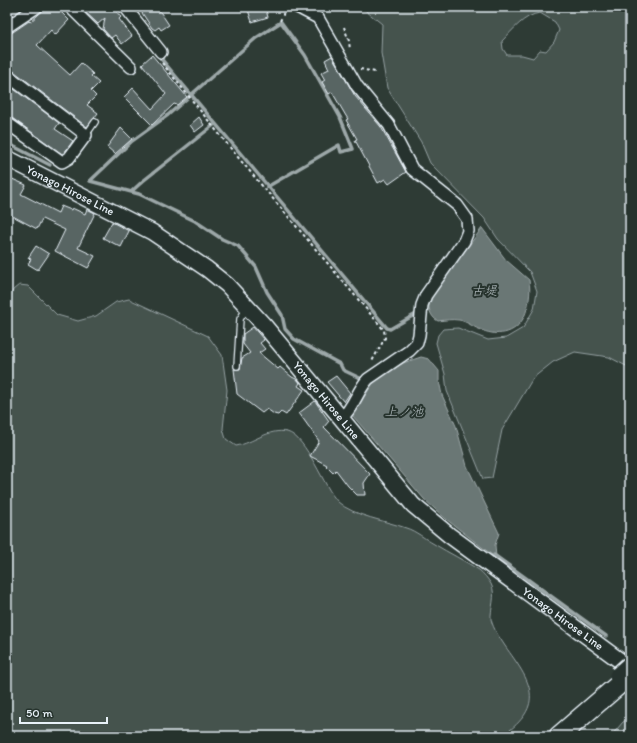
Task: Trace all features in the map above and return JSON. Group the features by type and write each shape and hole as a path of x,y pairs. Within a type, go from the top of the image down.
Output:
{"highway":[{"path":"549,736 626,673"},
{"path":"559,736 626,673"}],"main road":[{"name":"Yonago Hirose Line","path":"7,158 164,240 208,268 248,307 414,505 448,535 626,673"}],"street":[{"path":"7,27 37,7"},
{"path":"70,7 131,67"},
{"path":"125,7 161,56"},
{"path":"297,7 318,18 356,86 389,125 412,169 457,204 467,219 468,230 464,241 426,295 422,305 420,335 416,343 408,351 364,383 348,412 341,419"},
{"path":"7,75 86,135 69,158 62,162 7,123"}],"lane":[{"path":"86,135 96,122"},
{"path":"237,366 240,319 248,307"}],"path":[{"path":"280,21 283,16 284,7"},
{"path":"344,27 349,41 351,54"},
{"path":"161,56 236,155 384,330 385,338 367,371 368,379"},
{"path":"355,65 361,69 375,72"}],"shaded area":[{"path":"361,7 630,7 630,368 609,357 575,352 553,362 533,378 502,430 492,478 483,479 447,391 445,374 436,343 438,335 443,329 458,328 488,340 506,338 523,328 534,309 537,291 530,272 498,239 484,218 430,163 421,142 387,88 381,53 382,24","holes":["540,13 555,22 559,30 554,42 546,51 540,50 533,58 522,55 507,55 503,49 502,41 519,24 534,14"]},
{"path":"19,285 28,286 57,315 78,321 96,316 116,302 129,299 208,336 222,355 227,390 223,429 226,439 236,446 274,432 287,432 301,443 333,495 344,507 370,518 410,529 481,571 493,588 491,619 493,626 522,671 530,693 530,703 525,714 516,725 502,736 7,736 7,305 13,290"},
{"path":"630,718 630,736 611,736 623,722"}],"water":[{"name":"古堤","path":"482,228 506,260 529,280 529,299 524,317 516,328 504,333 485,332 459,320 438,321 433,317 429,308 430,298"},
{"name":"上ノ池","path":"421,357 429,359 439,371 439,381 442,395 456,426 467,466 499,533 495,545 496,558 446,519 424,499 352,415 376,379 403,363"}],"building":[{"path":"47,7 56,7 69,20 55,35 51,30 37,45 70,75 81,63 93,74 91,76 99,83 91,91 96,96 87,105 98,113 87,127 11,69 7,68 7,36 29,21 30,22"},
{"path":"80,7 117,7 114,9 121,17 119,19 132,36 122,44 115,35 111,38 103,29 105,18 98,24"},
{"path":"138,7 157,7 169,25 161,30 159,27 155,30 152,28"},
{"path":"247,7 265,7 268,17 252,22"},
{"path":"152,55 187,97 177,105 174,104 152,125 124,97 133,88 152,109 166,94 142,64"},
{"path":"332,56 355,96 381,127 406,172 389,184 385,179 378,183 355,140 357,139 346,120 348,119 332,92 329,94 322,82 325,80 321,73 329,69 325,60"},
{"path":"7,84 59,123 55,129 73,141 64,153 62,154 9,116 11,113 7,109"},
{"path":"199,117 204,125 195,132 190,125"},
{"path":"121,128 132,139 115,154 107,147"},
{"path":"10,178 26,185 21,194 58,213 61,206 71,210 72,208 85,214 87,209 95,213 78,248 95,256 88,268 55,251 65,230 42,219 37,229 7,213 7,186"},
{"path":"112,222 129,231 121,247 103,238"},
{"path":"36,246 49,254 38,270 28,264 31,259 28,258"},
{"path":"253,327 264,340 260,343 265,349 259,353 278,369 280,367 298,380 300,383 298,386 304,390 286,415 281,412 278,415 274,414 267,409 262,413 237,394 234,369 240,369 242,358 250,353 243,344 243,334"},
{"path":"336,376 350,393 344,402 327,382"},
{"path":"315,401 329,421 324,427 370,474 364,483 365,495 357,495 336,470 333,473 326,466 327,465 310,456 319,441 299,413"}],"waterway":[{"path":"267,187 339,145 341,152 353,149 340,117 305,55 281,22 256,38 168,115 132,141 90,181 139,194 195,221 222,239 238,246 256,267 267,292 282,315 285,329 294,339 340,364 343,370 364,380"},
{"path":"157,54 387,328 390,329 416,314"},
{"path":"132,191 215,124"},
{"path":"7,143 50,165"},
{"path":"494,555 606,636"}]}
